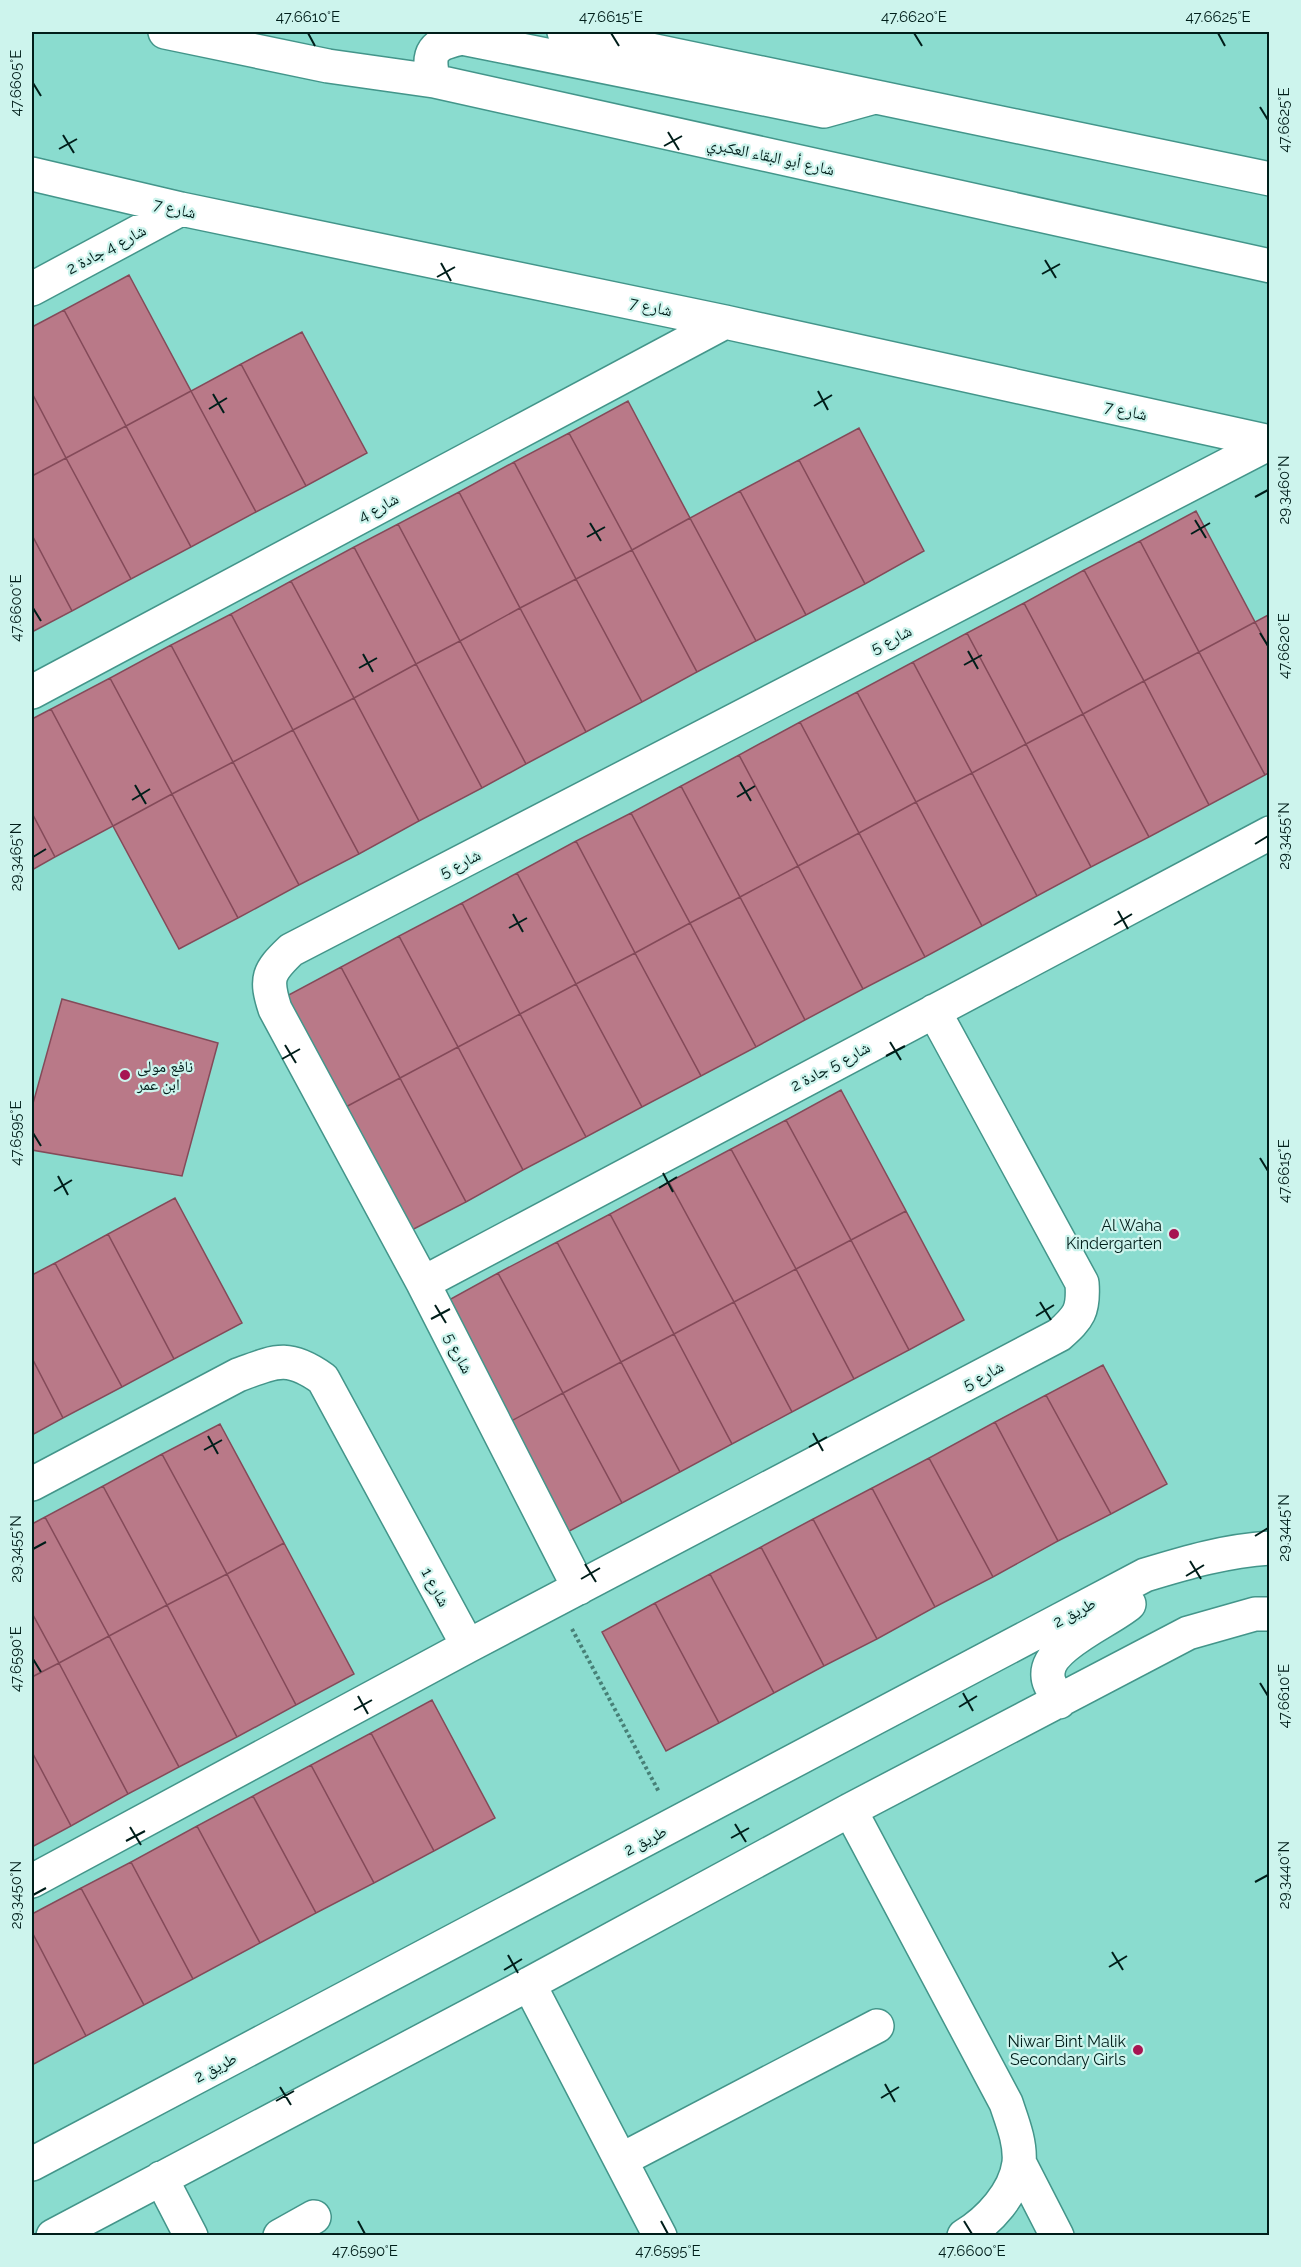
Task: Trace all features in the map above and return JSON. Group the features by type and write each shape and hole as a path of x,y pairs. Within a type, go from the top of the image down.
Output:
{"street":[{"name":"شارع أبو البقاء العكبري","path":"165,32 328,66 435,81 1269,266"},
{"path":"564,32 1269,179"},
{"path":"435,81 429,64 435,49 444,41 462,38 824,111 878,97"},
{"name":"شارع 7","path":"32,174 181,209 725,321 1269,443"},
{"name":"شارع 4 جادة 2","path":"32,289 181,209"},
{"path":"1236,259 1269,276"},
{"name":"شارع 4","path":"32,692 725,321"},
{"name":"شارع 5","path":"567,1594 423,1283 275,1009 268,987 269,976 275,965 291,950 1269,443"},
{"name":"شارع 5 جادة 2","path":"423,1283 1269,833"},
{"name":"شارع 5","path":"468,1646 1059,1335 1076,1320 1081,1311 1083,1299 1082,1283 934,1011"},
{"name":"شارع 1","path":"32,1484 238,1375 268,1364 290,1362 305,1366 323,1379 468,1646"},
{"name":"طريق 2","path":"32,2164 1145,1575 1226,1552 1269,1548"},
{"path":"1059,1702 1047,1676 1052,1659 1073,1641 1122,1611 1140,1595 1145,1575"},
{"path":"53,2235 529,1984 850,1810 1188,1634 1255,1614 1269,1614"},
{"path":"32,1881 468,1646"},
{"path":"850,1810 1006,2103 1016,2133 1019,2162 1057,2235"},
{"path":"529,1984 660,2235"},
{"path":"621,2160 877,2026"},
{"path":"964,2235 980,2226 1008,2194 1019,2162"},
{"path":"161,2178 191,2235"},
{"path":"280,2235 314,2217"}],"path":[{"path":"567,1594 676,1823"}],"building":[{"path":"129,275 191,391 126,426 64,310"},
{"path":"64,310 126,426 66,458 32,393 32,327"},
{"path":"302,332 367,453 306,486 241,364"},
{"path":"241,364 306,486 256,512 191,391"},
{"path":"191,391 256,512 191,547 126,426"},
{"path":"32,393 66,458 32,476"},
{"path":"628,401 690,518 632,550 569,433"},
{"path":"126,426 191,547 131,579 66,458"},
{"path":"859,428 924,551 865,584 799,460"},
{"path":"569,433 632,550 576,579 514,462"},
{"path":"66,458 131,579 72,611 32,535 32,476"},
{"path":"799,460 865,584 806,615 740,491"},
{"path":"514,462 576,579 520,608 459,492"},
{"path":"740,491 806,615 756,641 690,518"},
{"path":"459,492 520,608 460,641 398,524"},
{"path":"1196,511 1255,622 1199,652 1140,541"},
{"path":"690,518 756,641 697,672 632,550"},
{"path":"398,524 460,641 416,664 354,547"},
{"path":"32,535 72,611 32,632"},
{"path":"1140,541 1199,652 1144,681 1084,570"},
{"path":"354,547 416,664 354,698 291,581"},
{"path":"632,550 697,672 642,702 576,579"},
{"path":"1084,570 1144,681 1083,714 1024,603"},
{"path":"576,579 642,702 586,732 520,608"},
{"path":"291,581 354,698 293,730 231,614"},
{"path":"1024,603 1083,714 1026,744 967,633"},
{"path":"520,608 586,732 526,764 460,641"},
{"path":"231,614 293,730 233,762 171,645"},
{"path":"1270,614 1270,650 1255,622"},
{"path":"1255,622 1270,650 1270,772 1265,775 1199,652"},
{"path":"967,633 1026,744 972,773 913,662"},
{"path":"460,641 526,764 482,788 416,664"},
{"path":"171,645 233,762 172,794 110,678"},
{"path":"1199,652 1265,775 1209,805 1144,681"},
{"path":"913,662 972,773 916,802 857,692"},
{"path":"416,664 482,788 419,821 354,698"},
{"path":"110,678 172,794 113,826 51,709"},
{"path":"1144,681 1209,805 1149,837 1083,714"},
{"path":"857,692 916,802 859,833 800,722"},
{"path":"354,698 419,821 359,854 293,730"},
{"path":"51,709 113,826 55,857 32,813 32,719"},
{"path":"1083,714 1149,837 1091,867 1026,744"},
{"path":"800,722 859,833 798,866 739,755"},
{"path":"293,730 359,854 299,885 233,762"},
{"path":"1026,744 1091,867 1037,896 972,773"},
{"path":"739,755 798,866 740,897 681,786"},
{"path":"233,762 299,885 238,918 172,794"},
{"path":"972,773 1037,896 982,926 916,802"},
{"path":"681,786 740,897 690,923 631,813"},
{"path":"172,794 238,918 179,949 113,826"},
{"path":"916,802 982,926 925,957 859,833"},
{"path":"32,813 55,857 32,870"},
{"path":"631,813 690,923 635,953 576,841"},
{"path":"859,833 925,957 863,989 798,866"},
{"path":"576,841 635,953 576,984 517,873"},
{"path":"798,866 863,989 805,1020 740,897"},
{"path":"517,873 576,984 520,1014 462,903"},
{"path":"740,897 805,1020 756,1047 690,923"},
{"path":"462,903 520,1014 458,1047 399,936"},
{"path":"690,923 756,1047 701,1076 635,953"},
{"path":"399,936 458,1047 400,1078 341,967"},
{"path":"635,953 701,1076 642,1107 576,984"},
{"path":"341,967 400,1078 342,1109 283,998"},
{"path":"576,984 642,1107 586,1137 520,1014"},
{"name":"نافع مولى ابن عمر","path":"62,999 218,1043 182,1176 32,1150 32,1107"},
{"path":"520,1014 586,1137 523,1170 458,1047"},
{"path":"458,1047 523,1170 466,1202 400,1078"},
{"path":"400,1078 466,1202 408,1232 342,1109"},
{"path":"841,1090 906,1211 851,1240 786,1120"},
{"path":"786,1120 851,1240 796,1269 731,1149"},
{"path":"731,1149 796,1269 734,1302 669,1182"},
{"path":"669,1182 734,1302 674,1334 610,1214"},
{"path":"175,1198 242,1323 174,1359 108,1234"},
{"path":"906,1211 964,1320 909,1350 851,1240"},
{"path":"610,1214 674,1334 621,1362 557,1242"},
{"path":"108,1234 174,1359 122,1387 55,1263"},
{"path":"851,1240 909,1350 854,1379 796,1269"},
{"path":"557,1242 621,1362 563,1393 498,1273"},
{"path":"55,1263 122,1387 63,1418 32,1358 32,1275"},
{"path":"796,1269 854,1379 792,1412 734,1302"},
{"path":"498,1273 563,1393 502,1426 438,1306"},
{"path":"734,1302 792,1412 732,1444 674,1334"},
{"path":"674,1334 732,1444 680,1472 621,1362"},
{"path":"32,1358 63,1418 32,1435"},
{"path":"621,1362 680,1472 622,1503 563,1393"},
{"path":"1103,1365 1167,1484 1111,1514 1046,1395"},
{"path":"563,1393 622,1503 560,1536 502,1426"},
{"path":"1046,1395 1111,1514 1058,1541 995,1422"},
{"path":"995,1422 1058,1541 993,1577 929,1458"},
{"path":"220,1424 284,1543 227,1574 162,1454"},
{"path":"162,1454 227,1574 167,1605 103,1486"},
{"path":"929,1458 993,1577 935,1607 872,1488"},
{"path":"103,1486 167,1605 109,1636 45,1517"},
{"path":"872,1488 935,1607 877,1639 813,1519"},
{"path":"45,1517 109,1636 59,1663 32,1613 32,1524"},
{"path":"813,1519 877,1639 824,1666 761,1547"},
{"path":"284,1543 354,1674 296,1705 227,1574"},
{"path":"761,1547 824,1666 774,1693 710,1574"},
{"path":"227,1574 296,1705 237,1737 167,1605"},
{"path":"710,1574 774,1693 719,1723 655,1603"},
{"path":"655,1603 719,1723 666,1751 602,1632"},
{"path":"167,1605 237,1737 179,1767 109,1636"},
{"path":"32,1613 59,1663 32,1677"},
{"path":"109,1636 179,1767 128,1794 59,1663"},
{"path":"59,1663 128,1794 71,1826 32,1752 32,1677"},
{"path":"432,1700 495,1818 434,1851 371,1733"},
{"path":"371,1733 434,1851 374,1883 311,1765"},
{"path":"32,1752 71,1826 32,1847"},
{"path":"311,1765 374,1883 316,1913 253,1796"},
{"path":"253,1796 316,1913 260,1943 197,1826"},
{"path":"197,1826 260,1943 193,1979 131,1862"},
{"path":"131,1862 193,1979 144,2005 81,1888"},
{"path":"81,1888 144,2005 86,2036 32,1932 32,1914"},
{"path":"32,1932 86,2036 32,2065"}],"place":[{"name":"نافع مولى ابن عمر","path":"125,1075"},
{"name":"Al Waha Kindergarten","path":"1174,1234"},
{"name":"Niwar Bint Malik Secondary Girls","path":"1138,2050"}]}
